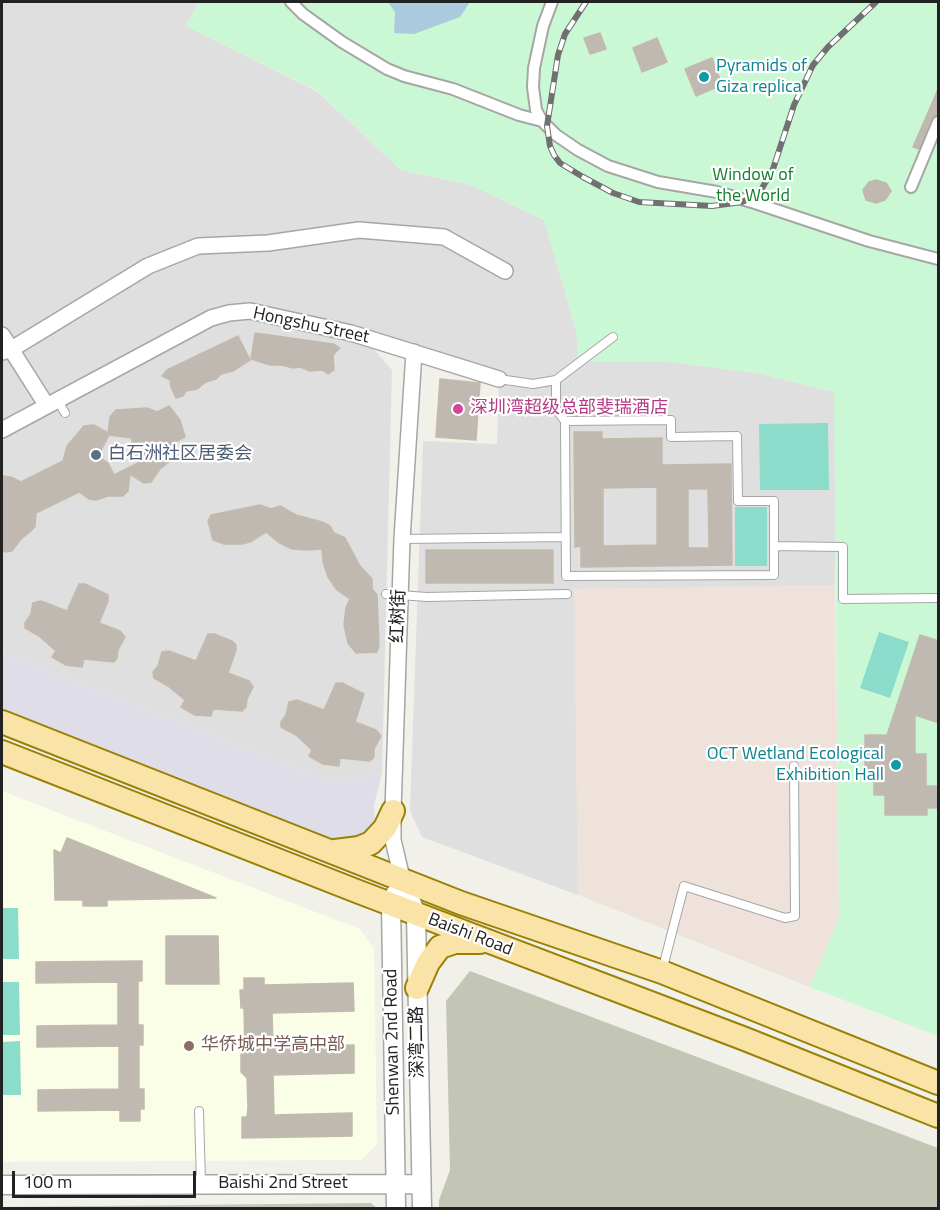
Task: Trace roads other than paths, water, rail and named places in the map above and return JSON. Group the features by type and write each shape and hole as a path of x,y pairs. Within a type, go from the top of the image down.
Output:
{"main road":[{"name":"Baishi Road","path":"2,722 461,903 662,972 939,1083"},
{"name":"Baishi Road","path":"2,752 939,1116"},
{"path":"331,851 359,848 370,843 385,828 393,811"},
{"path":"417,988 428,963 440,947 455,942 493,944"}],"street":[{"path":"291,2 303,14 342,42 387,69 453,89 519,115 542,121"},
{"path":"552,2 543,26 534,68 533,87 536,110 542,121 556,135 578,150 608,166 658,182 717,192 870,242 939,259"},
{"path":"912,187 939,122"},
{"path":"6,351 148,266 198,246 268,243 359,230 433,236 444,237 505,271"},
{"name":"Hongshu Street","path":"2,430 56,407 211,318 228,313 250,311 351,333 499,379"},
{"path":"2,335 6,351 56,407"},
{"name":"红树街","path":"402,878 393,840 393,595 402,539 414,352"},
{"name":"Shenwan 2nd Road","path":"396,1209 391,904 402,878"},
{"name":"深湾二路","path":"402,878 416,914 422,1209"},
{"name":"Baishi 2nd Street","path":"2,1185 421,1184"}],"lane":[{"path":"499,379 533,384 556,380 614,338"},
{"path":"556,380 556,409 565,421 567,576 774,575 774,501 738,501 737,436 671,437 671,420 565,421"},
{"path":"402,539 566,537"},
{"path":"774,546 843,547 843,599 939,598"},
{"path":"393,595 567,594"},
{"path":"662,972 684,886 784,918 795,916 794,766"},
{"path":"199,1111 201,1184"}],"railway":[{"path":"586,2 565,34 558,55 547,126 554,155 560,163 583,177 613,193 639,202 712,206 742,202 761,190 773,169 794,105 813,65 828,47 876,2"}],"place":[{"name":"Pyramids of Giza replica","path":"704,77"},
{"name":"深圳湾超级总部斐瑞酒店","path":"458,409"},
{"name":"白石洲社区居委会","path":"96,455"},
{"name":"OCT Wetland Ecological Exhibition Hall","path":"896,765"},
{"name":"华侨城中学高中部","path":"189,1046"}],"park label":[{"name":"Window of the World","path":"753,186"}]}
